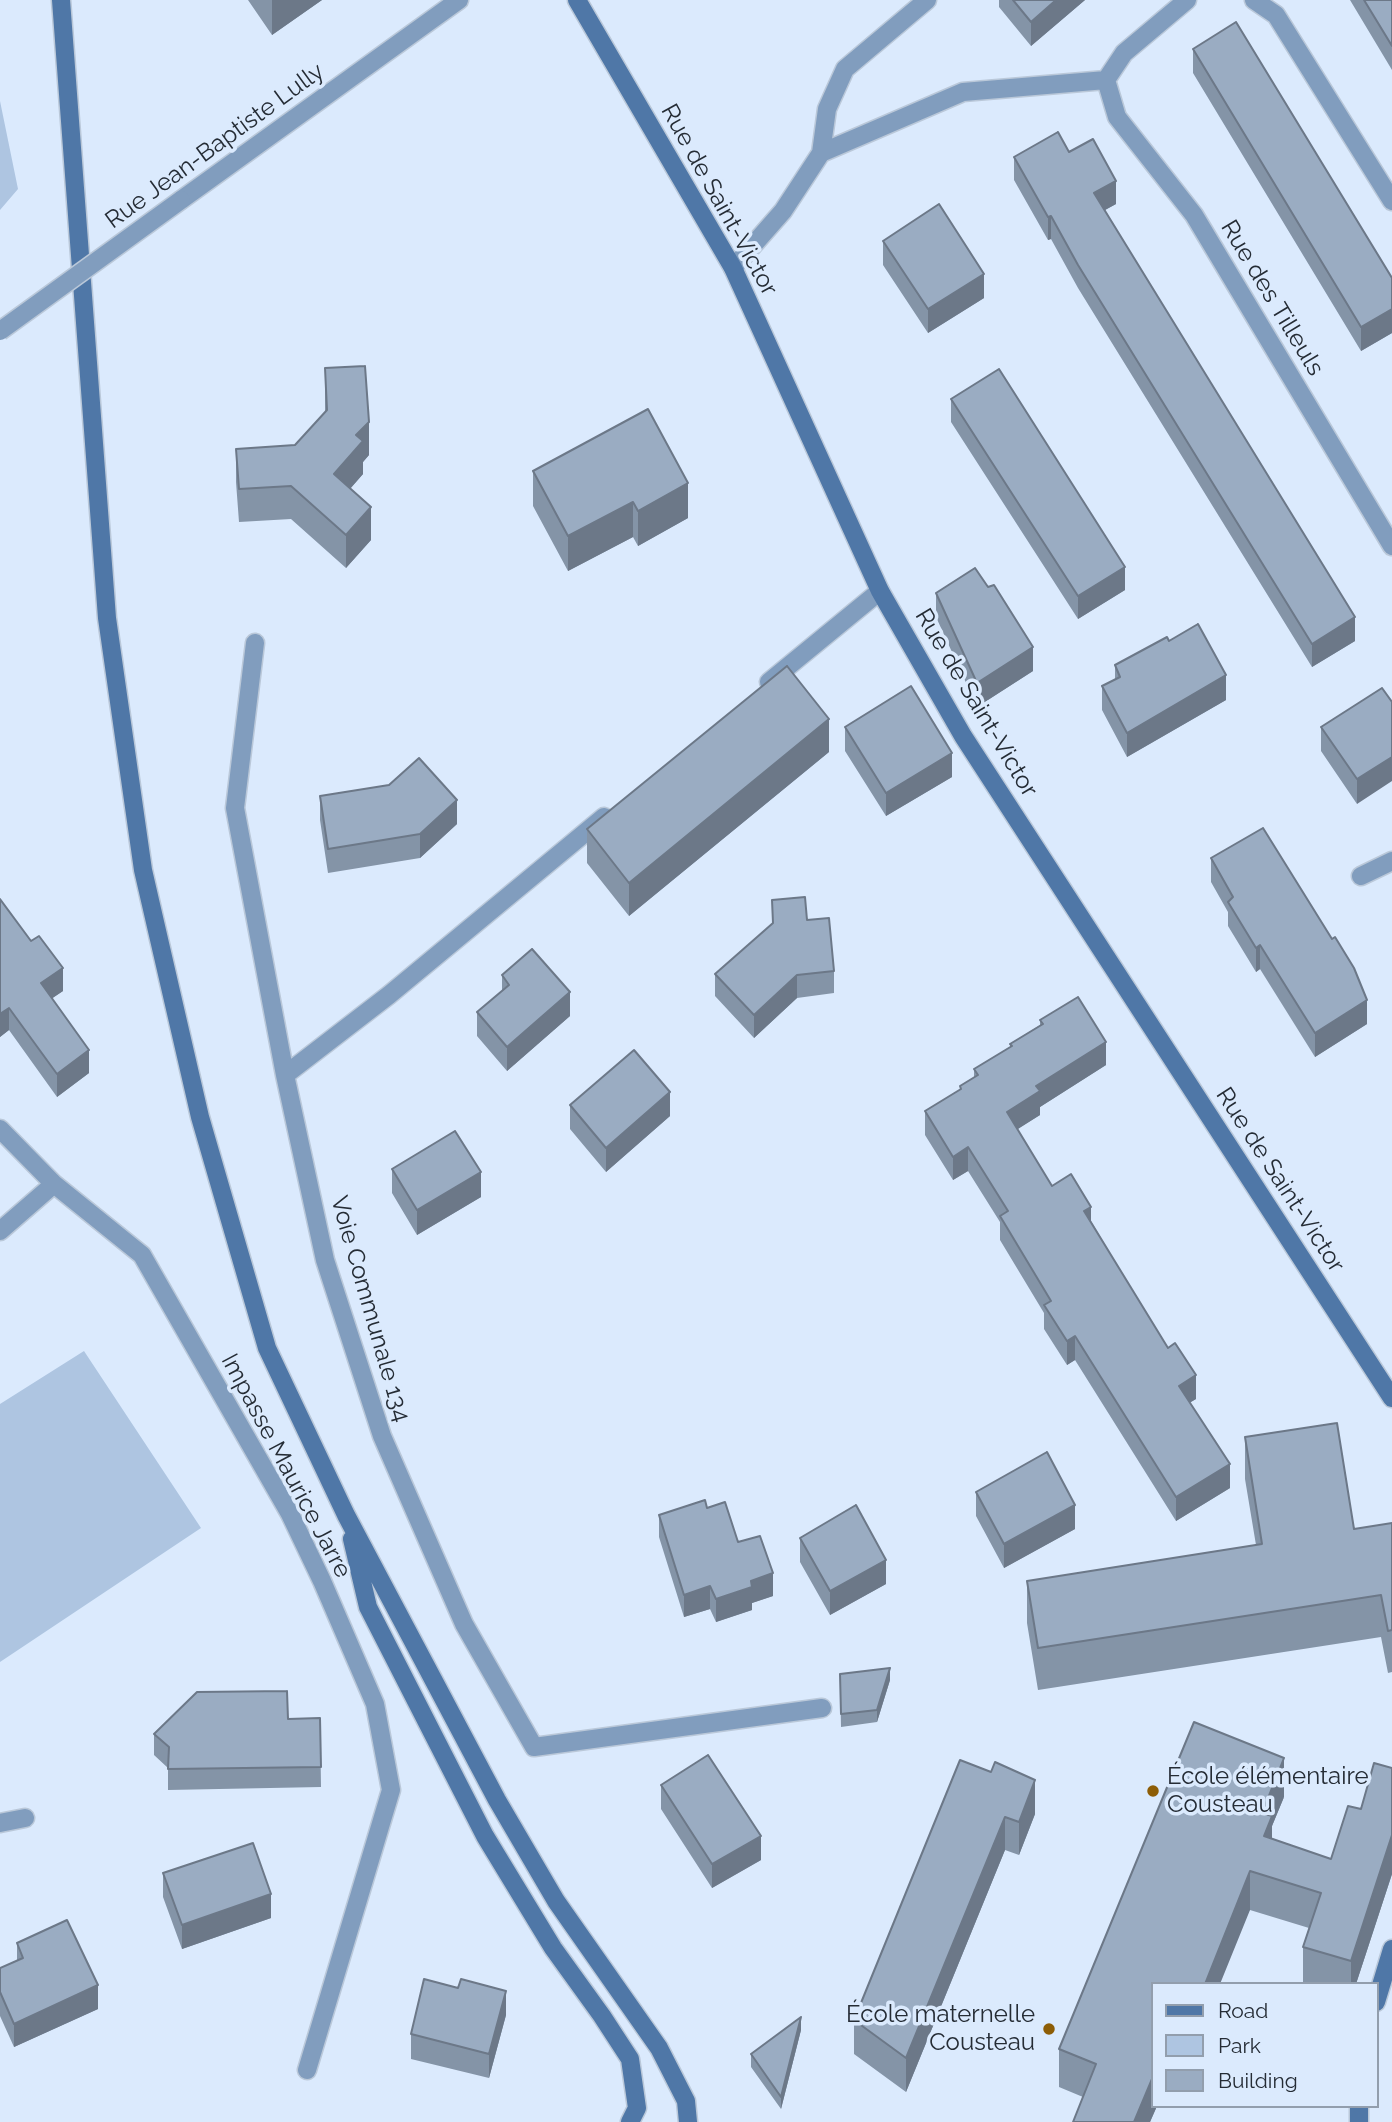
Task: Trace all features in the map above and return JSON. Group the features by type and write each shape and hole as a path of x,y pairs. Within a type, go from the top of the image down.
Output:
{"main road":[{"path":"61,0 107,618 144,870 200,1117 267,1348 346,1516 497,1800 556,1901 659,2048 686,2101 688,2122"},
{"name":"Rue de Saint-Victor","path":"578,0 733,268 880,591 963,736 1392,1398"},
{"path":"346,1516 368,1607 485,1836 553,1948 629,2059 637,2108 631,2122"},
{"path":"1382,1991 1392,1949"}],"street":[{"name":"Rue Jean-Baptiste Lully","path":"0,331 459,0"},
{"path":"733,268 783,211 821,153 827,109 845,69 927,0"},
{"path":"821,153 963,92 1106,80 1124,53 1187,0"},
{"path":"1254,0 1276,15 1392,201"},
{"name":"Rue des Tilleuls","path":"1106,80 1117,117 1194,215 1392,546"},
{"path":"751,697 880,591"},
{"path":"255,643 235,808 285,1075 389,995 622,802"},
{"path":"1361,876 1392,861"},
{"name":"Voie Communale 134","path":"285,1075 325,1260 382,1436 464,1624 534,1747 822,1708"},
{"path":"0,1129 54,1184 0,1231"},
{"name":"Impasse Maurice Jarre","path":"54,1184 142,1255 290,1514 322,1580 375,1704 391,1790 307,2070"},
{"path":"0,1823 25,1818"}],"green space":[{"path":"0,101 18,189 0,210"},
{"path":"84,1351 201,1528 0,1662 0,1404"}],"building":[{"path":"1013,0 1056,0 1031,22"},
{"path":"1364,0 1392,0 1392,46"},
{"path":"1236,22 1392,278 1392,309 1361,327 1193,49"},
{"path":"1058,132 1069,152 1093,139 1116,181 1094,193 1355,617 1312,644 1078,265 1051,216 1048,217 1014,157"},
{"path":"939,204 984,274 928,309 883,241"},
{"path":"365,366 369,422 356,435 363,441 334,474 371,507 346,535 291,486 239,489 236,449 295,445 327,410 325,368"},
{"path":"999,369 1125,567 1078,596 951,399"},
{"path":"648,409 688,483 638,511 633,502 568,536 533,471"},
{"path":"975,568 988,587 994,585 1033,647 977,683 936,593"},
{"path":"1198,624 1226,675 1127,733 1102,686 1120,677 1115,665 1167,637 1169,641"},
{"path":"787,666 829,719 629,883 587,829"},
{"path":"911,686 952,753 886,793 845,727"},
{"path":"1382,688 1392,702 1392,757 1357,779 1321,727"},
{"path":"419,758 457,800 420,834 328,849 320,796 389,785"},
{"path":"1263,828 1332,939 1335,937 1354,968 1367,1000 1315,1033 1260,945 1256,948 1228,902 1233,897 1211,858"},
{"path":"805,897 807,920 829,918 834,971 797,975 754,1015 715,974 773,923 772,900"},
{"path":"0,899 31,941 39,936 63,968 41,983 89,1050 57,1074 9,1008 0,1014"},
{"path":"532,949 570,992 507,1047 477,1012 509,985 502,975"},
{"path":"1078,997 1106,1042 1036,1086 1040,1091 1007,1112 1052,1186 1071,1174 1091,1207 1084,1211 1168,1348 1175,1343 1196,1375 1179,1386 1230,1464 1176,1497 1075,1336 1067,1341 1044,1305 1051,1301 1000,1216 1008,1211 968,1147 953,1157 925,1111 978,1075 974,1069 1043,1024 1040,1020"},
{"path":"634,1050 670,1092 606,1148 570,1105"},
{"path":"455,1131 481,1172 417,1210 392,1169"},
{"path":"1337,1423 1354,1529 1392,1523 1392,1630 1388,1631 1381,1595 1038,1648 1027,1581 1262,1544 1245,1437"},
{"path":"1047,1452 1075,1505 1004,1544 976,1492"},
{"path":"705,1500 707,1508 725,1502 738,1542 760,1536 773,1573 751,1581 752,1587 716,1599 710,1586 684,1595 659,1515"},
{"path":"856,1505 886,1560 830,1591 800,1538"},
{"path":"890,1668 877,1710 841,1714 840,1674"},
{"path":"287,1691 288,1719 320,1718 321,1767 168,1769 169,1747 154,1734 197,1692"},
{"path":"1194,1722 1284,1758 1262,1813 1272,1816 1264,1836 1331,1859 1348,1806 1361,1809 1374,1763 1392,1768 1392,1835 1351,1961 1303,1947 1321,1893 1250,1871 1206,1982 1150,1982 1150,2084 1134,2122 1073,2122 1096,2064 1059,2049"},
{"path":"708,1755 761,1836 712,1864 661,1785"},
{"path":"960,1760 991,1772 995,1762 1035,1780 1019,1822 1005,1817 906,2058 854,2020"},
{"path":"253,1843 271,1894 182,1925 163,1873"},
{"path":"67,1920 98,1985 14,2024 0,1992 0,1968 23,1958 17,1943"},
{"path":"424,1979 458,1988 461,1979 506,1991 489,2054 411,2034"},
{"path":"801,2017 781,2097 751,2054"}],"place":[{"name":"École élémentaire Cousteau","path":"1153,1791"},
{"name":"École maternelle Cousteau","path":"1049,2029"}]}
